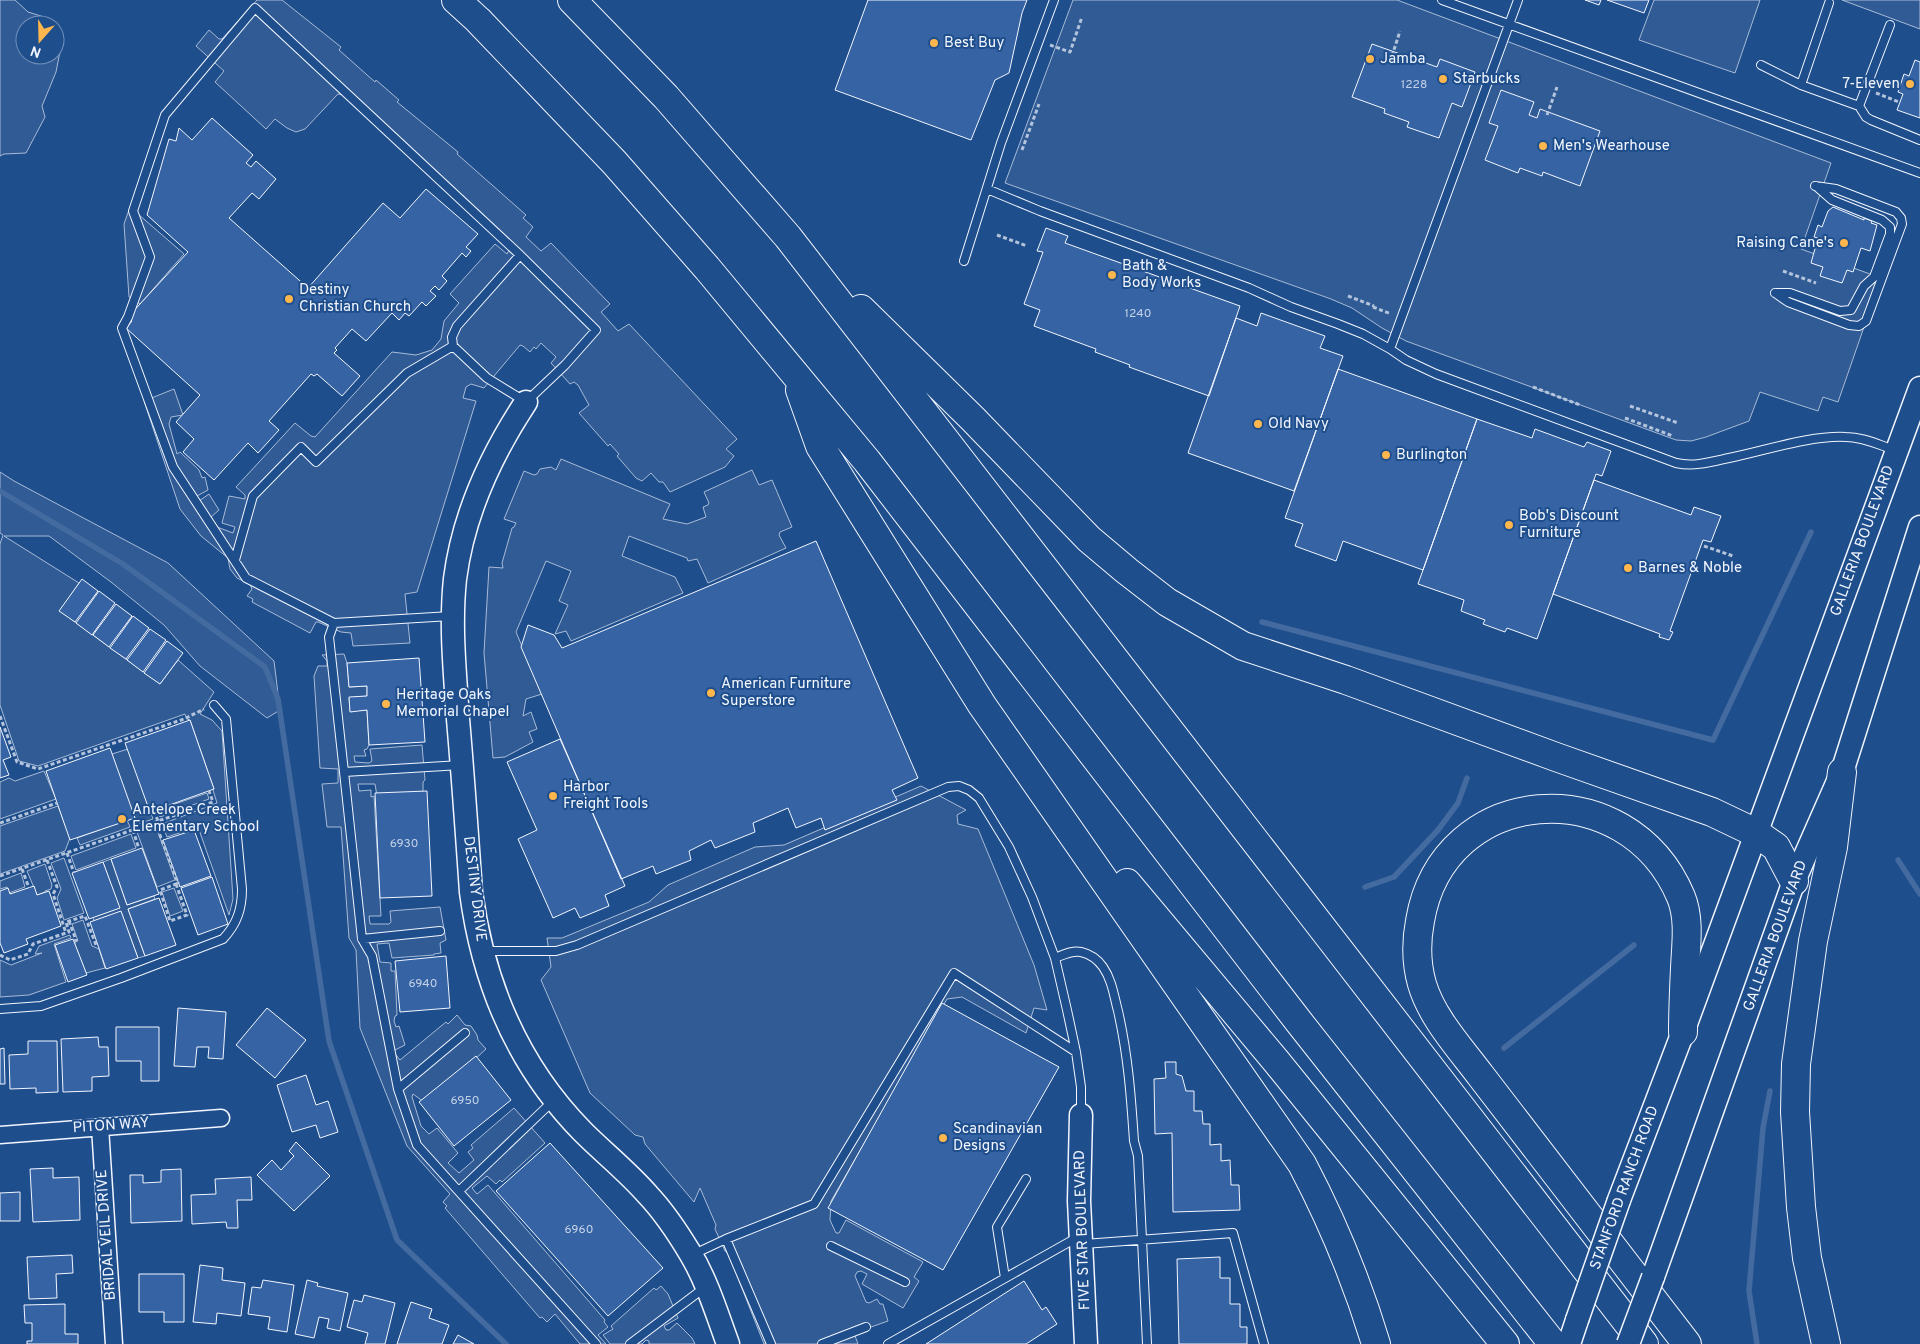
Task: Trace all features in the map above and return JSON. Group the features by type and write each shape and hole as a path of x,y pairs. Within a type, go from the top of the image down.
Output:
{"highway":[{"path":"456,0 478,20 614,162 707,268 867,461 1299,1022 1553,1344"},
{"path":"572,0 666,98 788,237 1644,1344"},
{"path":"788,237 973,419 1089,539 1167,602 1243,646 1346,680 1712,812 1756,834 1776,847 1794,881"},
{"path":"795,374 820,446 982,705 1281,1131 1302,1164 1331,1223 1360,1292 1376,1344"},
{"path":"1826,1344 1807,1258 1801,1207 1796,1152 1796,1083 1801,1022 1813,941 1833,847 1842,772"},
{"path":"1682,1032 1687,927 1681,899 1670,876 1652,851 1630,832 1606,819 1581,811 1557,808 1532,810 1511,814 1491,823 1460,845 1444,862 1427,893 1418,935 1418,969 1429,1001 1451,1036 1481,1076 1687,1344"},
{"path":"1057,812 1127,883 1276,1061 1505,1344"}],"main road":[{"name":"GALLERIA BOULEVARD","path":"1682,1032 1920,388"},
{"name":"DESTINY DRIVE","path":"526,402 493,457 477,496 464,538 456,578 452,634 471,892 475,923 490,982 520,1047 555,1099 582,1131 649,1196 691,1255 706,1286 728,1344"},
{"name":"GALLERIA BOULEVARD","path":"1628,1344 1794,881 1842,772 1920,527"},
{"name":"STANFORD RANCH ROAD","path":"1569,1344 1619,1200 1682,1032"},
{"name":"FIVE STAR BOULEVARD","path":"1081,1115 1080,1201 1086,1344"}],"street":[{"name":"PITON WAY","path":"0,1134 221,1118"},
{"name":"BRIDAL VEIL DRIVE","path":"100,1127 114,1344"}],"lane":[{"path":"964,261 1002,143 1054,0"},
{"path":"1442,0 1920,173"},
{"path":"1390,349 1518,0"},
{"path":"1801,86 1829,3"},
{"path":"453,616 334,623 246,578 173,467 122,328 128,317 150,257 133,211 165,115 255,8 520,255 596,330 565,365 526,402 487,378 453,346 452,337 457,326 520,255"},
{"path":"1859,106 1890,25"},
{"path":"1760,64 1801,86 1859,106 1866,117 1871,120 1920,140"},
{"path":"1815,186 1836,189 1896,212 1902,224 1866,321 1859,326 1849,325 1788,302 1775,293 1790,293 1840,311 1851,310 1864,286 1874,278 1890,234 1890,227 1882,220 1832,200 1815,186"},
{"path":"987,189 1040,211 1249,288 1355,331 1390,349 1406,360 1436,374 1665,459 1686,465 1697,465 1778,446 1848,436 1896,451"},
{"path":"235,560 253,496 301,447 316,462 407,373 453,346"},
{"path":"334,623 329,638 362,939 372,956 398,1089 418,1145 596,1344"},
{"path":"0,1009 41,1006 223,939 231,930 242,904 242,889 226,718 214,705"},
{"path":"344,772 462,765"},
{"path":"482,951 556,951 577,945 948,787 960,786 970,790 979,798 1009,847 1032,896 1055,958 1076,1052 1081,1087 1081,1115"},
{"path":"362,939 440,931"},
{"path":"1055,958 1069,953 1079,952 1088,954 1103,967 1111,983 1126,1047 1134,1141 1138,1156 1147,1344"},
{"path":"691,1255 814,1204 954,973 1076,1052"},
{"path":"398,1089 465,1033"},
{"path":"458,1191 555,1099"},
{"path":"1005,1278 998,1227 1026,1179"},
{"path":"888,1344 1005,1278 1081,1239 1142,1240 1233,1233 1264,1344"},
{"path":"726,1239 771,1344"},
{"path":"831,1246 905,1282"},
{"path":"630,1344 706,1286"},
{"path":"822,1344 866,1328"}],"path":[{"path":"1039,40 1070,52 1082,17"},
{"path":"1392,56 1400,31"},
{"path":"1547,115 1557,87"},
{"path":"1866,90 1899,102"},
{"path":"1022,150 1039,104"},
{"path":"997,235 1027,246"},
{"path":"1783,271 1816,283"},
{"path":"1348,296 1402,318"},
{"path":"1533,387 1580,405"},
{"path":"1630,406 1678,423"},
{"path":"1625,418 1673,436"},
{"path":"1704,546 1733,556"},
{"path":"0,716 17,762 38,769 184,719 214,705"},
{"path":"0,876 213,802 209,791"},
{"path":"0,823 57,803"},
{"path":"154,811 187,915 170,920 160,890 176,884"},
{"path":"132,830 139,849"},
{"path":"67,853 74,873"},
{"path":"46,860 57,887 53,894 66,933"},
{"path":"22,869 29,888"},
{"path":"0,955 10,960 28,954 33,944 69,932 66,922 85,916 96,945"},
{"path":"69,921 76,940 74,941"}],"shaded area":[{"path":"0,0 15,0 28,12 38,15 15,15 15,65 57,65 42,106 45,117 26,153 4,154 0,156"},
{"path":"257,0 282,0 341,47 339,50 375,82 376,80 399,100 397,102 458,152 457,154 526,215 523,218 533,227 526,237 541,251 551,243 610,304 601,312 618,331 629,324 737,439 726,449 734,456 725,467 670,492 663,482 659,482 651,473 642,481 636,478 617,456 619,454 610,444 608,446 579,413 589,405 578,385 574,382 570,384 551,363 556,357 541,343 530,352 520,345 484,388 471,384 466,387 463,398 476,401 417,592 405,594 410,643 353,646 351,633 341,632 316,622 310,633 252,602 253,599 247,596 252,589 250,584 237,578 230,569 228,558 201,536 180,509 144,401 174,389 183,415 171,417 169,424 177,454 180,452 199,470 202,478 205,477 208,490 197,496 199,501 209,494 219,510 211,517 217,527 233,533 235,527 222,523 229,496 245,499 245,495 236,487 295,423 315,437 392,352 416,355 432,350 441,339 444,321 459,303 450,294 495,244 507,254 509,250 344,95 338,94 305,129 296,132 275,119 266,129 215,82 224,71 196,46 209,30 219,39 222,39"},
{"path":"1073,0 1397,0 1831,163 1801,249 1881,278 1838,402 1823,397 1818,411 1760,392 1749,421 1691,441 1676,440 1406,341 1352,308 1331,299 1005,183"},
{"path":"1654,0 1760,0 1735,73 1639,40"},
{"path":"1842,0 1920,0 1920,29"},
{"path":"130,207 184,254 140,304 129,297 124,224"},
{"path":"561,459 670,504 663,519 687,524 706,517 703,507 709,503 704,492 752,470 759,485 772,480 792,527 780,532 779,535 786,548 708,583 697,559 688,561 687,558 629,536 622,556 675,577 683,593 571,641 566,631 555,634 568,605 559,601 571,571 546,561 516,632 542,694 526,699 523,716 531,712 537,729 529,732 533,742 505,757 493,758 484,653 489,567 503,568 502,563 512,528 516,523 504,519 524,471 534,475 540,469 551,467 556,470"},
{"path":"0,472 168,563 274,661 280,710 267,718 200,666 164,625 111,582 49,536 4,536 79,583 60,611 160,684 178,660 214,692 200,714 212,720 222,731 233,899 229,915 198,827 167,837 162,824 217,803 190,720 187,719 185,714 38,766 19,761 0,705 0,544 3,535 0,533"},
{"path":"344,654 347,663 349,687 367,686 367,696 349,698 350,711 367,710 369,745 364,750 366,756 354,756 355,762 369,763 372,761 370,749 422,745 425,780 423,782 423,793 377,796 375,784 358,784 359,791 371,790 371,797 374,796 381,916 369,916 370,924 389,924 391,922 390,911 440,907 446,940 440,943 441,953 392,958 389,943 377,944 380,962 391,963 391,971 395,971 397,1015 394,1021 396,1027 399,1026 405,1045 393,1051 400,1060 457,1015 465,1025 471,1026 478,1040 486,1049 429,1101 424,1102 413,1094 412,1097 421,1126 429,1134 437,1128 458,1153 448,1163 459,1173 474,1160 468,1152 473,1148 471,1145 514,1108 545,1143 502,1182 500,1180 496,1184 487,1176 472,1188 477,1194 488,1185 605,1320 604,1322 608,1327 598,1335 606,1344 580,1344 555,1314 547,1322 542,1317 540,1318 445,1208 447,1206 443,1202 450,1194 407,1146 360,1028 356,950 349,938 341,827 327,827 322,784 338,783 338,769 320,768 314,676 318,666 327,666 327,661 322,655"},
{"path":"128,749 153,819 135,825 112,754"},
{"path":"44,771 56,799 0,819 0,782 9,778 15,781"},
{"path":"921,786 966,810 957,815 958,824 978,829 1034,965 1047,1010 1034,1008 1026,1033 962,997 947,999 831,1201 830,1220 836,1233 839,1233 846,1220 923,1262 914,1277 919,1281 903,1308 862,1284 867,1274 861,1271 857,1272 855,1276 866,1302 869,1303 877,1299 880,1304 883,1304 888,1321 854,1333 858,1344 764,1344 728,1253 725,1251 715,1229 716,1225 700,1188 694,1202 645,1144 643,1137 635,1135 590,1093 541,980 551,967 547,938 562,938 649,902 668,885 755,847 784,845"},
{"path":"207,793 209,799 160,817 157,810"},
{"path":"58,806 70,838 65,851 0,874 0,826"},
{"path":"127,820 130,827 80,845 77,838"},
{"path":"156,826 175,880 157,887 137,832"},
{"path":"131,834 136,848 76,870 71,856"},
{"path":"64,858 84,913 64,920 57,898 61,889 51,863"},
{"path":"111,859 127,905 154,896 155,899 128,909 145,956 138,958 121,912 94,921 93,917 119,908 103,862"},
{"path":"45,864 52,885 51,889 37,895 27,871"},
{"path":"21,873 25,887 9,893 7,887 0,889 0,881"},
{"path":"174,888 183,911 170,916 162,892"},
{"path":"83,920 92,946 99,949 105,968 86,973 75,945 75,942 78,941 72,924"},
{"path":"70,935 71,938 54,944 66,982 29,995 0,997 0,960 11,965 42,953 35,954 39,946"},
{"path":"661,1286 668,1294 678,1318 664,1326 666,1330 669,1330 677,1323 692,1338 695,1344 649,1344 649,1341 646,1340 642,1344 610,1344 603,1335 613,1329 611,1326 654,1288 656,1290"}],"building":[{"name":"Best Buy","path":"868,0 1027,0 1022,13 1009,73 995,80 971,140 835,90"},
{"path":"1585,0 1601,0 1599,5"},
{"path":"1607,0 1649,0 1644,13"},
{"path":"1372,44 1437,67 1440,59 1475,72 1462,107 1452,103 1439,138 1407,127 1409,122 1384,113 1385,109 1352,97"},
{"name":"7-Eleven","path":"1915,60 1920,62 1920,118 1897,110 1903,94 1898,92 1904,74 1909,76"},
{"name":"Men's Wearhouse","path":"1501,90 1534,102 1529,115 1537,118 1540,109 1600,131 1580,186 1543,172 1542,176 1520,168 1518,173 1485,160 1498,126 1489,123"},
{"name":"Destiny Christian Church","path":"212,118 253,155 246,163 251,167 256,161 276,179 259,199 252,193 229,218 308,288 383,203 400,218 426,189 478,234 466,247 471,251 466,257 462,253 442,276 447,281 439,290 435,286 430,291 436,296 426,306 422,302 409,316 405,313 399,320 392,313 366,341 352,329 335,348 337,350 334,353 360,376 342,396 317,374 314,376 311,374 269,421 279,430 258,453 248,443 214,480 183,452 194,439 176,422 200,395 126,328 132,321 128,317 188,252 147,215 169,139 176,141 179,128 192,140"},
{"name":"Raising Cane's","path":"1833,207 1864,220 1864,218 1872,221 1871,223 1877,225 1870,251 1861,248 1853,272 1847,270 1842,283 1820,276 1823,267 1811,263 1818,238 1814,237 1818,225 1822,227 1828,211"},
{"path":"1046,228 1068,236 1065,243 1240,306 1209,396 1129,367 1130,365 1095,352 1096,349 1034,326 1040,310 1024,304 1043,252 1037,251"},
{"name":"Old Navy","path":"1261,313 1325,336 1320,348 1343,356 1294,491 1188,453 1236,318 1257,326"},
{"name":"Burlington","path":"1338,369 1477,419 1423,570 1343,541 1336,561 1295,546 1303,524 1285,518"},
{"name":"Bob's Discount Furniture","path":"1477,419 1532,438 1535,429 1584,447 1587,442 1611,451 1602,476 1596,474 1537,639 1507,628 1505,632 1483,624 1485,620 1461,611 1464,600 1418,584"},
{"name":"Barnes & Noble","path":"1594,480 1691,515 1694,507 1721,516 1711,542 1703,540 1670,631 1673,632 1669,640 1659,637 1660,634 1553,594"},
{"name":"American Furniture Superstore","path":"816,541 918,778 892,790 897,800 825,830 821,818 796,828 788,808 753,823 755,832 715,848 711,840 689,851 691,860 656,874 653,866 621,879 521,647 528,625 554,635 562,648"},
{"path":"82,579 98,591 75,622 59,611"},
{"path":"99,591 115,603 92,635 76,623"},
{"path":"116,604 132,616 109,647 93,635"},
{"path":"133,616 149,628 126,659 110,648"},
{"path":"150,629 166,640 143,672 127,660"},
{"path":"167,641 183,653 160,684 144,673"},
{"name":"Heritage Oaks Memorial Chapel","path":"419,658 425,742 369,745 367,710 350,712 349,697 367,696 367,686 349,687 347,663"},
{"path":"190,720 214,789 150,812 125,743"},
{"path":"0,727 11,757 3,760 9,775 0,778"},
{"name":"Harbor Freight Tools","path":"560,739 625,886 605,895 609,906 580,918 575,908 553,918 518,839 537,830 507,762"},
{"path":"110,748 135,818 70,840 46,771"},
{"path":"427,791 432,896 380,898 375,793"},
{"path":"194,830 211,876 180,887 163,840"},
{"path":"142,848 159,894 127,905 111,859"},
{"path":"103,862 120,908 89,919 72,873"},
{"path":"212,877 228,924 198,935 181,888"},
{"path":"34,886 37,895 49,891 61,926 26,939 28,944 4,953 0,943 0,891 8,888 10,894"},
{"path":"159,898 176,945 145,956 128,909"},
{"path":"121,911 138,958 106,969 90,922"},
{"path":"73,939 87,975 68,982 55,945"},
{"path":"446,956 450,1008 400,1012 395,961"},
{"name":"Scandinavian Designs","path":"942,1003 1059,1067 943,1270 828,1208"},
{"path":"178,1008 226,1012 223,1059 208,1058 209,1047 197,1047 195,1067 174,1066"},
{"path":"267,1008 306,1040 275,1078 236,1045"},
{"path":"116,1027 159,1027 159,1081 141,1081 141,1061 116,1061"},
{"path":"98,1037 99,1047 108,1047 109,1076 92,1077 92,1091 63,1092 61,1039"},
{"path":"28,1041 57,1041 58,1092 36,1093 36,1088 10,1089 9,1055 28,1054"},
{"path":"4,1048 5,1084 0,1084 0,1049"},
{"path":"476,1056 511,1100 454,1146 419,1102"},
{"path":"1165,1062 1176,1062 1176,1074 1182,1076 1186,1091 1194,1091 1194,1111 1202,1111 1203,1124 1210,1124 1210,1145 1221,1144 1221,1161 1230,1160 1231,1185 1239,1185 1240,1210 1173,1212 1172,1133 1155,1134 1154,1079 1166,1078"},
{"path":"306,1075 316,1105 328,1101 338,1132 320,1138 316,1125 292,1132 277,1085"},
{"path":"296,1142 330,1176 294,1211 257,1175 272,1160 281,1170 294,1156 289,1151"},
{"path":"550,1143 663,1268 608,1316 496,1191"},
{"path":"53,1168 53,1178 79,1177 80,1220 33,1222 30,1169"},
{"path":"181,1169 182,1221 131,1223 130,1175 143,1175 143,1183 161,1182 161,1170"},
{"path":"251,1177 252,1200 237,1200 238,1228 227,1228 226,1222 192,1224 191,1195 216,1194 215,1179"},
{"path":"20,1192 20,1221 0,1221 0,1193"},
{"path":"72,1255 73,1273 56,1274 57,1298 29,1299 27,1257"},
{"path":"1220,1257 1220,1278 1230,1278 1230,1304 1240,1304 1240,1327 1247,1327 1247,1344 1179,1344 1177,1259"},
{"path":"200,1265 223,1268 222,1280 245,1283 241,1316 217,1313 216,1324 193,1322"},
{"path":"139,1274 184,1274 184,1322 164,1322 164,1312 139,1312"},
{"path":"263,1280 294,1285 287,1332 268,1329 270,1317 248,1314 252,1287 261,1288"},
{"path":"307,1280 318,1283 317,1286 348,1293 340,1331 327,1328 329,1319 319,1317 314,1338 295,1334"},
{"path":"1024,1281 1042,1310 1046,1307 1057,1324 1026,1344 926,1344"},
{"path":"364,1295 395,1303 385,1344 365,1344 368,1333 347,1327 354,1300 362,1302"},
{"path":"411,1302 432,1309 429,1318 449,1325 442,1344 397,1344"},
{"path":"65,1304 65,1334 78,1334 78,1344 27,1344 27,1341 32,1341 32,1323 25,1323 24,1305"},
{"path":"458,1335 474,1344 453,1344"}],"waterway":[{"path":"0,491 123,564 265,667 278,699 329,1041 397,1240 506,1344"},
{"path":"1262,622 1713,740 1811,532"},
{"path":"1365,887 1394,877 1438,830 1458,803 1467,778"},
{"path":"1898,860 1920,894"},
{"path":"1504,1048 1634,945"},
{"path":"1757,1344 1749,1291 1763,1128 1770,1091"}],"place":[{"name":"Best Buy","path":"934,43"},
{"name":"Jamba","path":"1370,59"},
{"name":"Starbucks","path":"1443,79"},
{"name":"7-Eleven","path":"1910,84"},
{"name":"Men's Wearhouse","path":"1543,146"},
{"name":"Raising Cane's","path":"1844,243"},
{"name":"Bath & Body Works","path":"1112,275"},
{"name":"Destiny Christian Church","path":"289,299"},
{"name":"Old Navy","path":"1258,424"},
{"name":"Burlington","path":"1386,455"},
{"name":"Bob's Discount Furniture","path":"1509,525"},
{"name":"Barnes & Noble","path":"1628,568"},
{"name":"American Furniture Superstore","path":"711,693"},
{"name":"Heritage Oaks Memorial Chapel","path":"386,704"},
{"name":"Harbor Freight Tools","path":"553,796"},
{"name":"Antelope Creek Elementary School","path":"122,819"},
{"name":"Scandinavian Designs","path":"943,1138"}]}
